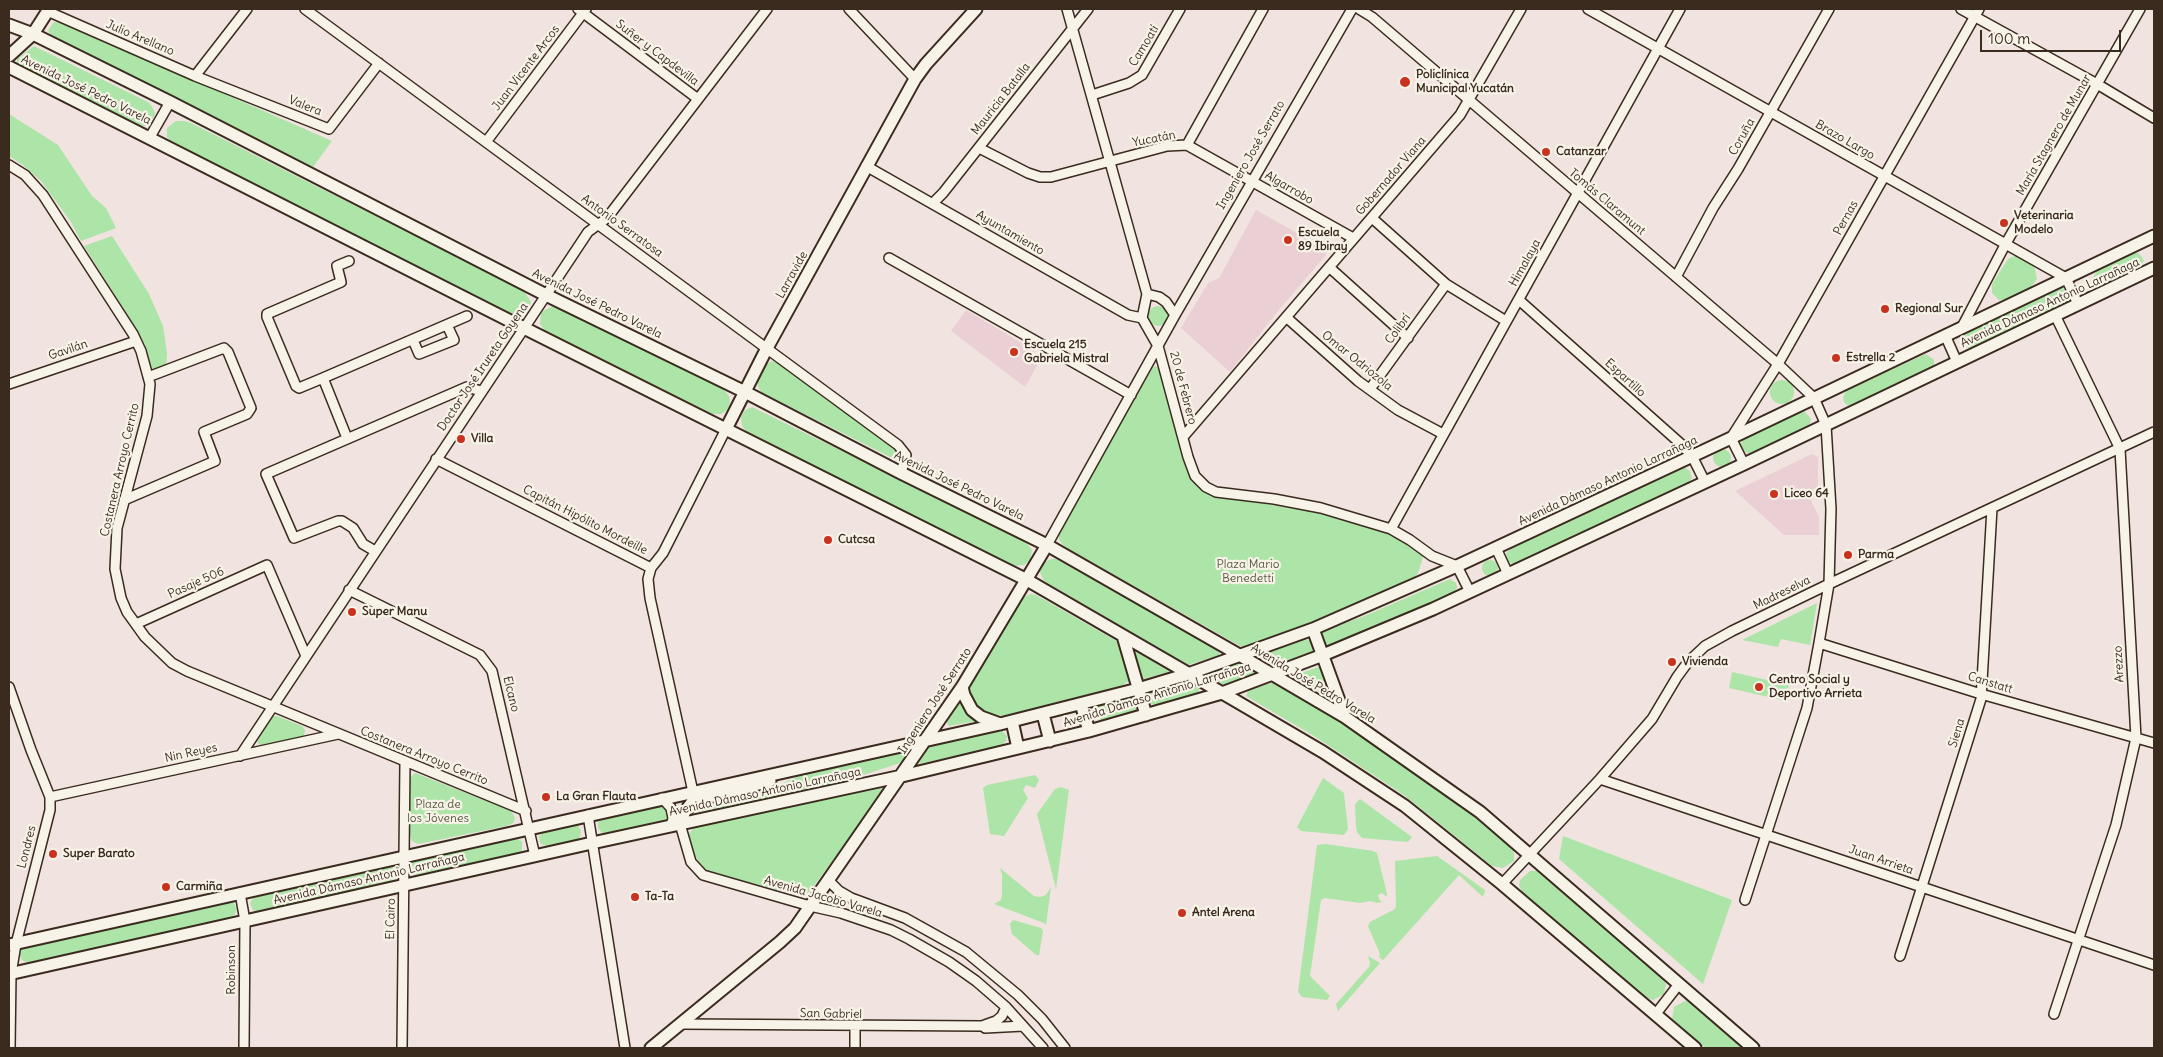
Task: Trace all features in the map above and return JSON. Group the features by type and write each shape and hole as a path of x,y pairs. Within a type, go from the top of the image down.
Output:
{"street":[{"path":"195,76 247,9"},
{"name":"Antonio Serratosa","path":"305,9 898,444 906,454 901,473"},
{"name":"Doctor José Irureta Goyena","path":"240,756 588,232 606,218 767,9"},
{"path":"849,9 915,79"},
{"name":"Larravide","path":"651,568 663,553 767,348 915,79 926,64 976,9"},
{"path":"1068,9 1147,294 1142,318"},
{"name":"Mauricia Batalla","path":"933,204 1088,9"},
{"name":"Camoatí","path":"1092,95 1129,83 1142,75 1180,9"},
{"name":"Yucatán","path":"979,148 1028,173 1040,177 1051,177 1167,146 1186,145 1263,9"},
{"name":"Ingeniero José Serrato","path":"651,1048 795,928 927,740 962,687 1047,545 1174,315 1352,9"},
{"name":"Tomás Claramunt","path":"1359,9 1372,17 1778,364 1814,398 1826,425"},
{"name":"Gobernador Viana","path":"1183,437 1460,115 1521,9"},
{"name":"Brazo Largo","path":"1588,9 2066,278"},
{"name":"Himalaya","path":"1391,529 1680,9"},
{"name":"Coruña","path":"1676,277 1713,208 1738,169 1829,9"},
{"path":"1961,9 1977,13 2154,118"},
{"name":"María Stagnero de Munar","path":"1962,327 2005,244 2140,9"},
{"path":"9,56 33,34 48,10"},
{"name":"Julio Arellano","path":"48,10 195,76"},
{"name":"Suñer y Capdevilla","path":"583,10 698,99"},
{"name":"Juan Vicente Arcos","path":"486,142 583,10"},
{"name":"Pernas","path":"1731,438 1778,364 1977,13"},
{"name":"Avenida José Pedro Varela","path":"9,24 170,102 546,295 745,392 901,473 1047,545 1345,717 1480,812 1530,853 1753,1048"},
{"name":"Valera","path":"195,76 329,129 379,63"},
{"name":"Avenida José Pedro Varela","path":"9,67 1026,580 1222,693 1358,774 1405,806 1502,884 1694,1048"},
{"name":"Avenida José Pedro Varela","path":"150,137 170,102"},
{"name":"Algarrobo","path":"1186,145 1353,238"},
{"name":"Costanera Arroyo Cerrito","path":"9,165 30,180 43,195 141,350 150,384 147,416 117,528 116,575 121,598 136,624 157,650 172,663 526,811"},
{"name":"Ayuntamiento","path":"866,166 1128,315 1142,318"},
{"path":"1372,218 1446,284 1506,321"},
{"name":"Avenida Dámaso Antonio Larrañaga","path":"12,944 1000,724 1138,689 1188,674 1313,629 1457,566 2066,278 2153,239"},
{"path":"889,258 1131,395"},
{"path":"349,261 337,266 341,282 267,314 296,386 299,388 467,316"},
{"path":"1329,267 1408,338"},
{"name":"Avenida Dámaso Antonio Larrañaga","path":"10,974 592,843 902,776 1089,731 1222,693 1323,655 1470,592 1744,464 2154,268"},
{"path":"2066,278 2078,304"},
{"name":"Colibrí","path":"1370,389 1446,284"},
{"path":"1147,294 1159,297 1166,302 1174,315"},
{"name":"Espartillo","path":"1519,300 1692,456 1705,482"},
{"name":"Arezzo","path":"2054,1014 2080,940 2116,825 2136,738 2120,449 2055,315"},
{"name":"Omar Odriozola","path":"1286,317 1370,389 1398,410 1443,434"},
{"name":"20 de Febrero","path":"1142,318 1158,346 1192,470 1199,482 1216,492 1274,499 1321,508 1391,529 1432,556 1457,566"},
{"path":"412,340 419,354 454,340 447,324"},
{"name":"Avenida Dámaso Antonio Larrañaga","path":"1945,335 1957,362"},
{"name":"Gavilán","path":"9,384 136,341"},
{"path":"124,500 215,461 204,432 247,414 251,408 228,352 224,348 148,377"},
{"path":"322,378 347,438"},
{"path":"375,551 363,544 353,528 338,520 294,538 266,474 467,388 481,391"},
{"path":"1745,900 1807,708 1819,643 1829,584 1832,509 1826,425"},
{"name":"Madreselva","path":"1502,884 1600,779 1652,719 1688,662 1706,646 1732,631 1829,584 2154,432"},
{"path":"1731,438 1744,464"},
{"name":"Capitán Hipólito Mordeille","path":"436,459 651,568 648,579 650,598 693,792"},
{"name":"Siena","path":"1900,956 1981,694 1992,508"},
{"path":"1496,548 1508,574"},
{"name":"Pasaje 506","path":"136,624 266,565 306,656"},
{"path":"1457,566 1470,592"},
{"name":"Elcano","path":"349,590 480,655 492,671 535,856"},
{"path":"1313,629 1345,717"},
{"path":"1123,636 1146,715"},
{"name":"Canstatt","path":"1819,643 1981,694 2154,744"},
{"name":"Londres","path":"9,687 30,750 50,797 50,810 12,944 10,1048"},
{"path":"962,687 972,710 981,717 1000,724"},
{"path":"1081,704 1089,731"},
{"path":"1042,714 1050,741"},
{"path":"1012,721 1018,748"},
{"name":"Nin Reyes","path":"50,797 338,734"},
{"name":"El Cairo","path":"402,1048 404,761"},
{"path":"676,825 693,801 768,783 779,773"},
{"name":"Juan Arrieta","path":"1600,779 1767,833 1922,888 2154,966"},
{"name":"Avenida Jacobo Varela","path":"662,798 671,808 691,862 704,875 840,913 909,938 949,962 994,996 1043,1048"},
{"path":"588,815 625,1048"},
{"name":"Avenida Jacobo Varela","path":"828,880 839,891 852,898 896,914 930,930 966,952 1006,983 1042,1019 1065,1048"},
{"name":"Robinson","path":"240,893 245,921 244,1048"},
{"path":"994,996 1006,983"},
{"path":"1655,1015 1680,984"},
{"name":"San Gabriel","path":"680,1024 855,1027 982,1026 996,1021 1002,1016 1006,1008"},
{"name":"San Gabriel","path":"982,1026 986,1029 1023,1026"},
{"path":"855,1027 855,1048"}],"shaded area":[{"path":"1256,210 1324,248 1326,255 1278,311 1230,372 1181,328 1208,283 1219,278"},
{"path":"966,310 1035,351 1032,358 1039,362 1025,387 951,331"},
{"name":"Liceo 64","path":"1812,454 1818,457 1818,487 1807,492 1819,517 1819,535 1784,535 1735,491"}],"green space":[{"path":"54,22 63,23 332,141 313,167 51,36 48,30"},
{"path":"34,46 148,102 155,113 152,121 147,126 136,125 17,65 17,59"},
{"path":"9,114 58,145 92,196 106,208 116,228 81,241 71,222 41,181 23,165 9,156"},
{"path":"176,121 191,123 524,291 531,302 528,309 517,315 505,311 173,144 167,137 167,128"},
{"path":"112,236 149,294 163,326 167,353 166,366 152,371 145,345 136,328 84,246"},
{"path":"2133,253 2138,253 2144,261 2138,269 2105,285 2100,286 2092,279 2097,271"},
{"path":"2015,256 2034,266 2037,279 2031,287 2007,299 1999,300 1992,293 1992,284 2008,259"},
{"path":"2062,288 2070,294 2067,303 1974,348 1969,348 1965,344 1963,339 1968,332"},
{"path":"553,306 723,389 729,396 730,403 727,410 721,414 712,414 545,331 540,324 541,314"},
{"path":"1158,306 1165,309 1168,316 1165,323 1158,326 1151,323 1148,316 1151,309"},
{"path":"1926,354 1934,360 1934,366 1930,369 1853,405 1848,406 1844,402 1843,397 1847,390"},
{"path":"772,361 779,364 898,451 900,458 894,459 761,392 758,387 758,380 764,366"},
{"name":"Plaza Mario Benedetti","path":"1155,366 1161,370 1190,474 1198,487 1210,495 1327,514 1389,533 1404,540 1424,554 1418,573 1410,582 1322,620 1242,647 1065,547 1059,540 1059,532"},
{"path":"1782,380 1791,383 1794,392 1791,401 1782,404 1773,401 1770,392 1773,383"},
{"path":"752,407 1024,540 1032,550 1030,560 1024,565 1013,566 746,431 742,426 741,417 745,410"},
{"path":"1804,411 1811,419 1809,426 1750,453 1747,453 1742,448 1741,444 1744,437"},
{"path":"1722,449 1728,452 1731,458 1728,464 1722,467 1716,464 1713,458 1716,452"},
{"path":"1680,468 1690,471 1692,478 1688,483 1519,564 1508,562 1506,554 1510,549"},
{"path":"1051,559 1056,559 1218,650 1220,655 1188,665 1044,581 1039,570 1042,564"},
{"path":"1487,560 1493,560 1498,565 1496,574 1487,576 1482,571 1482,565"},
{"path":"1450,579 1456,583 1457,588 1452,595 1327,648 1322,635 1323,631 1362,617"},
{"path":"1030,594 1036,595 1118,642 1130,675 1129,681 1121,686 1003,716 987,714 979,709 971,698 970,688 973,680 1022,598"},
{"path":"1817,603 1810,645 1781,639 1778,647 1742,640"},
{"path":"1304,639 1312,641 1315,647 1312,654 1279,666 1275,666 1264,658 1266,653"},
{"path":"1137,652 1169,670 1169,672 1143,679 1135,654"},
{"path":"1239,663 1253,670 1254,676 1224,685 1209,676 1211,672"},
{"path":"1321,666 1332,699 1293,676"},
{"name":"Centro Social y Deportivo Arrieta","path":"1732,672 1789,685 1786,701 1729,688"},
{"path":"1185,681 1198,687 1198,694 1158,706 1149,703 1148,696 1152,690"},
{"path":"1274,682 1372,742 1428,781 1510,845 1514,853 1514,861 1503,868 1492,866 1404,795 1314,736 1246,696 1248,691"},
{"path":"1136,696 1140,711 1105,722 1096,717 1095,710 1098,706"},
{"path":"961,699 977,721 949,726 946,720"},
{"path":"272,716 277,716 302,726 305,730 304,736 300,739 261,746 257,742 257,737"},
{"path":"998,730 1007,736 1002,746 918,764 931,744"},
{"path":"906,750 910,754 903,762 842,782 695,813 696,809 706,801 779,785 808,772"},
{"name":"Plaza de los Jóvenes","path":"415,773 512,811 515,819 513,823 506,826 418,844 412,841 409,832 409,779"},
{"path":"1035,775 1039,780 1035,788 1026,785 1023,790 1028,798 1004,836 990,834 983,788 987,785"},
{"path":"1323,778 1344,793 1348,829 1344,835 1301,831 1297,827"},
{"path":"887,786 886,789 810,891 804,896 713,873 703,868 694,854 689,834 694,827"},
{"path":"1061,787 1069,790 1056,889 1037,814 1055,789"},
{"path":"1360,799 1412,837 1408,842 1362,838 1357,832 1356,827 1355,804"},
{"path":"661,806 665,807 669,814 668,818 661,824 609,834 602,833 598,828 598,822 603,817"},
{"path":"573,824 578,826 581,831 580,837 576,841 548,847 540,843 539,837 543,831"},
{"path":"1563,836 1732,900 1703,984 1559,859"},
{"path":"514,838 522,841 522,851 502,859 421,875 415,875 410,867 414,860"},
{"path":"1326,844 1377,853 1387,894 1387,897 1382,893 1378,895 1382,902 1378,903 1370,901 1360,903 1325,898 1321,900 1310,976 1330,996 1327,1000 1302,997 1298,992 1317,845"},
{"path":"1437,856 1485,890 1483,897 1459,875 1383,960 1379,957 1380,954 1368,926 1370,922 1395,909 1395,861"},
{"path":"390,866 395,869 397,875 391,882 260,912 253,910 250,903 255,895"},
{"path":"1000,868 1034,896 1046,895 1051,887 1046,925 994,904 1001,900 1002,894 1002,874"},
{"path":"1530,871 1541,873 1662,977 1666,984 1664,994 1653,1000 1645,997 1522,892 1519,885 1520,880"},
{"path":"229,900 234,903 237,909 231,918 27,963 22,960 19,954 21,948"},
{"path":"1013,920 1041,928 1043,931 1039,955 1036,955 1012,934 1010,924"},
{"path":"1368,956 1380,963 1338,1011 1336,1004 1369,967"},
{"path":"1687,1000 1692,1001 1746,1048 1705,1048 1672,1019 1674,1007"}],"place":[{"name":"Policlínica Municipal Yucatán","path":"1405,82"},
{"name":"Catanzar","path":"1546,152"},
{"name":"Veterinaria Modelo","path":"2004,223"},
{"name":"Escuela 89 Ibiray","path":"1288,240"},
{"name":"Regional Sur","path":"1885,309"},
{"name":"Escuela 215 Gabriela Mistral","path":"1014,352"},
{"name":"Estrella 2","path":"1836,358"},
{"name":"Villa","path":"461,439"},
{"name":"Liceo 64","path":"1774,494"},
{"name":"Cutcsa","path":"828,540"},
{"name":"Parma","path":"1848,555"},
{"name":"Super Manu","path":"352,612"},
{"name":"Vivienda","path":"1672,662"},
{"name":"Centro Social y Deportivo Arrieta","path":"1759,687"},
{"name":"La Gran Flauta","path":"546,797"},
{"name":"Super Barato","path":"53,854"},
{"name":"Carmiña","path":"166,887"},
{"name":"Ta-Ta","path":"635,897"},
{"name":"Antel Arena","path":"1182,913"}]}
